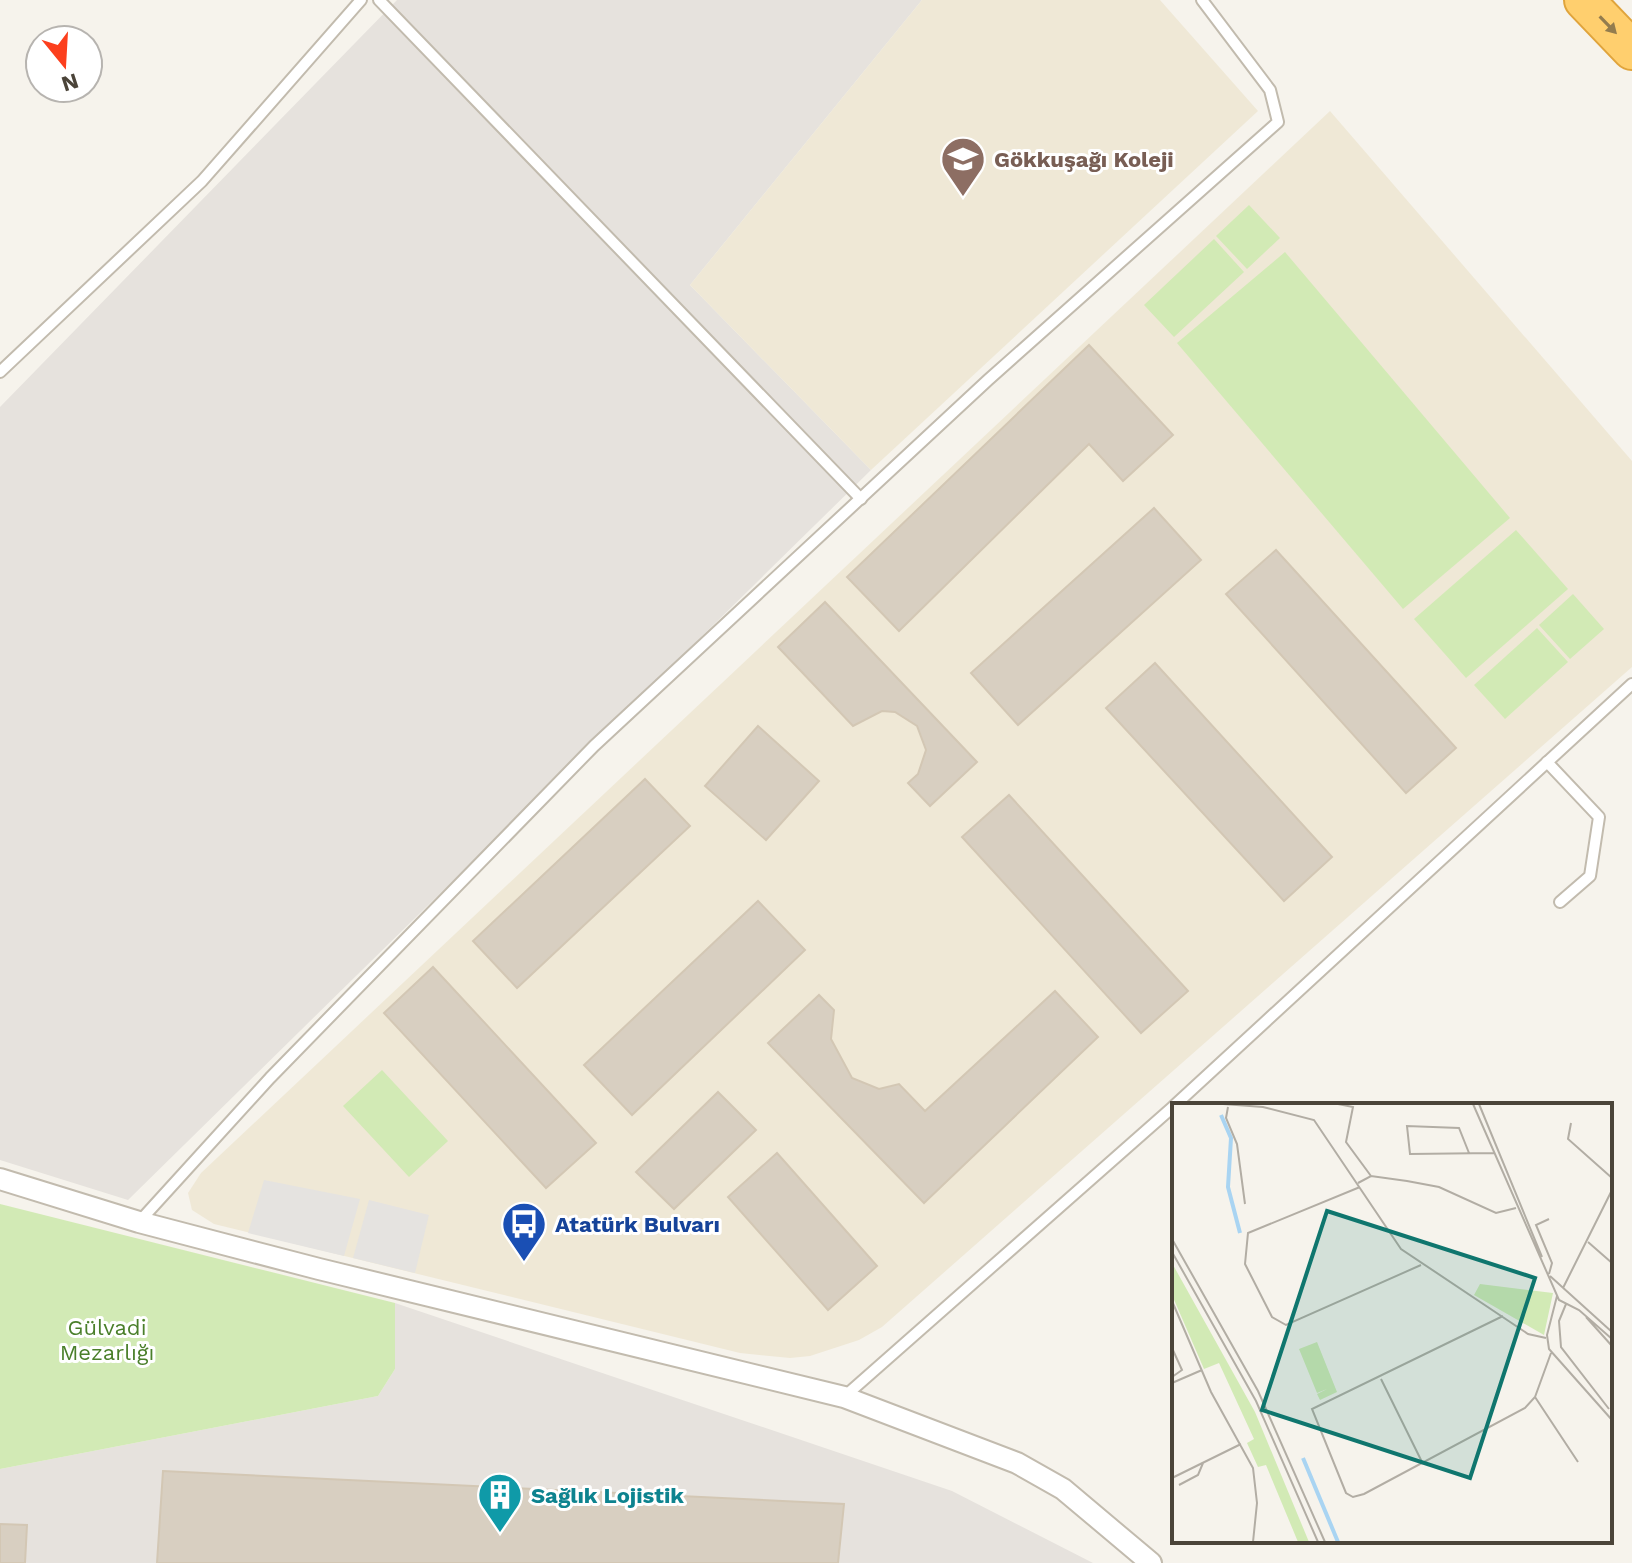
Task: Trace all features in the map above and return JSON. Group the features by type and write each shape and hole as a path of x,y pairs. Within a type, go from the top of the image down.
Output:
{"highway":[{"path":"1584,0 1632,50"}],"street":[{"path":"0,1179 139,1222 844,1397 1017,1463 1063,1489 1151,1563"}],"lane":[{"path":"0,372 202,181 361,0"},
{"path":"379,0 861,499"},
{"path":"139,1222 270,1078 594,746 861,499 1278,122 1270,90 1202,0"},
{"path":"1178,1103 1632,684"},
{"path":"1547,762 1599,817 1590,876 1560,902"},
{"path":"844,1397 1172,1109"}],"shaded area":[{"path":"397,0 922,0 690,285 871,470 128,1200 0,1160 0,407"},
{"name":"Gökkuşağı Koleji","path":"922,0 1160,0 1258,111 871,470 690,285"},
{"path":"1330,111 1632,461 1632,667 882,1327 859,1340 810,1356 790,1358 740,1353 214,1224 192,1210 188,1193 201,1173"},
{"path":"264,1180 360,1199 344,1256 248,1233"},
{"path":"369,1200 429,1215 415,1273 353,1258"},
{"path":"395,1303 952,1491 1093,1563 0,1563 0,1469 378,1396 395,1369"}],"green space":[{"path":"1249,205 1280,238 1247,269 1216,236"},
{"path":"1214,239 1244,272 1174,337 1144,305"},
{"path":"1285,252 1510,518 1403,609 1177,343"},
{"path":"1516,530 1568,589 1466,678 1414,619"},
{"path":"1573,594 1604,629 1570,659 1539,625"},
{"path":"1537,628 1568,662 1505,719 1474,685"},
{"path":"382,1070 448,1141 409,1177 343,1106"},
{"name":"Gülvadi Mezarlığı","path":"0,1204 395,1303 395,1369 378,1396 0,1469"}],"building":[{"path":"1089,345 1173,435 1123,481 1089,444 899,631 847,577"},
{"path":"1154,508 1201,560 1018,725 971,673"},
{"path":"1276,550 1456,748 1406,793 1226,594"},
{"path":"825,602 977,762 930,806 908,783 918,774 926,750 917,726 895,712 882,711 853,726 778,647"},
{"path":"1155,663 1332,857 1284,901 1106,708"},
{"path":"758,726 819,781 766,840 705,786"},
{"path":"645,779 690,826 517,988 473,941"},
{"path":"1009,795 1188,991 1141,1033 962,837"},
{"path":"758,901 805,950 632,1115 584,1065"},
{"path":"433,967 596,1143 546,1188 384,1013"},
{"path":"1055,991 1098,1037 924,1203 768,1043 819,995 834,1010 831,1039 852,1078 879,1089 899,1084 925,1111"},
{"path":"718,1092 756,1130 674,1209 636,1172"},
{"path":"777,1153 877,1266 828,1310 728,1197"},
{"name":"Sağlık Lojistik","path":"163,1471 844,1504 838,1563 157,1563"},
{"path":"0,1524 27,1525 25,1563 0,1563"}],"place":[{"name":"Gökkuşağı Koleji","path":"963,198"},
{"name":"Atatürk Bulvarı","path":"524,1263"},
{"name":"Sağlık Lojistik","path":"500,1534"}]}
